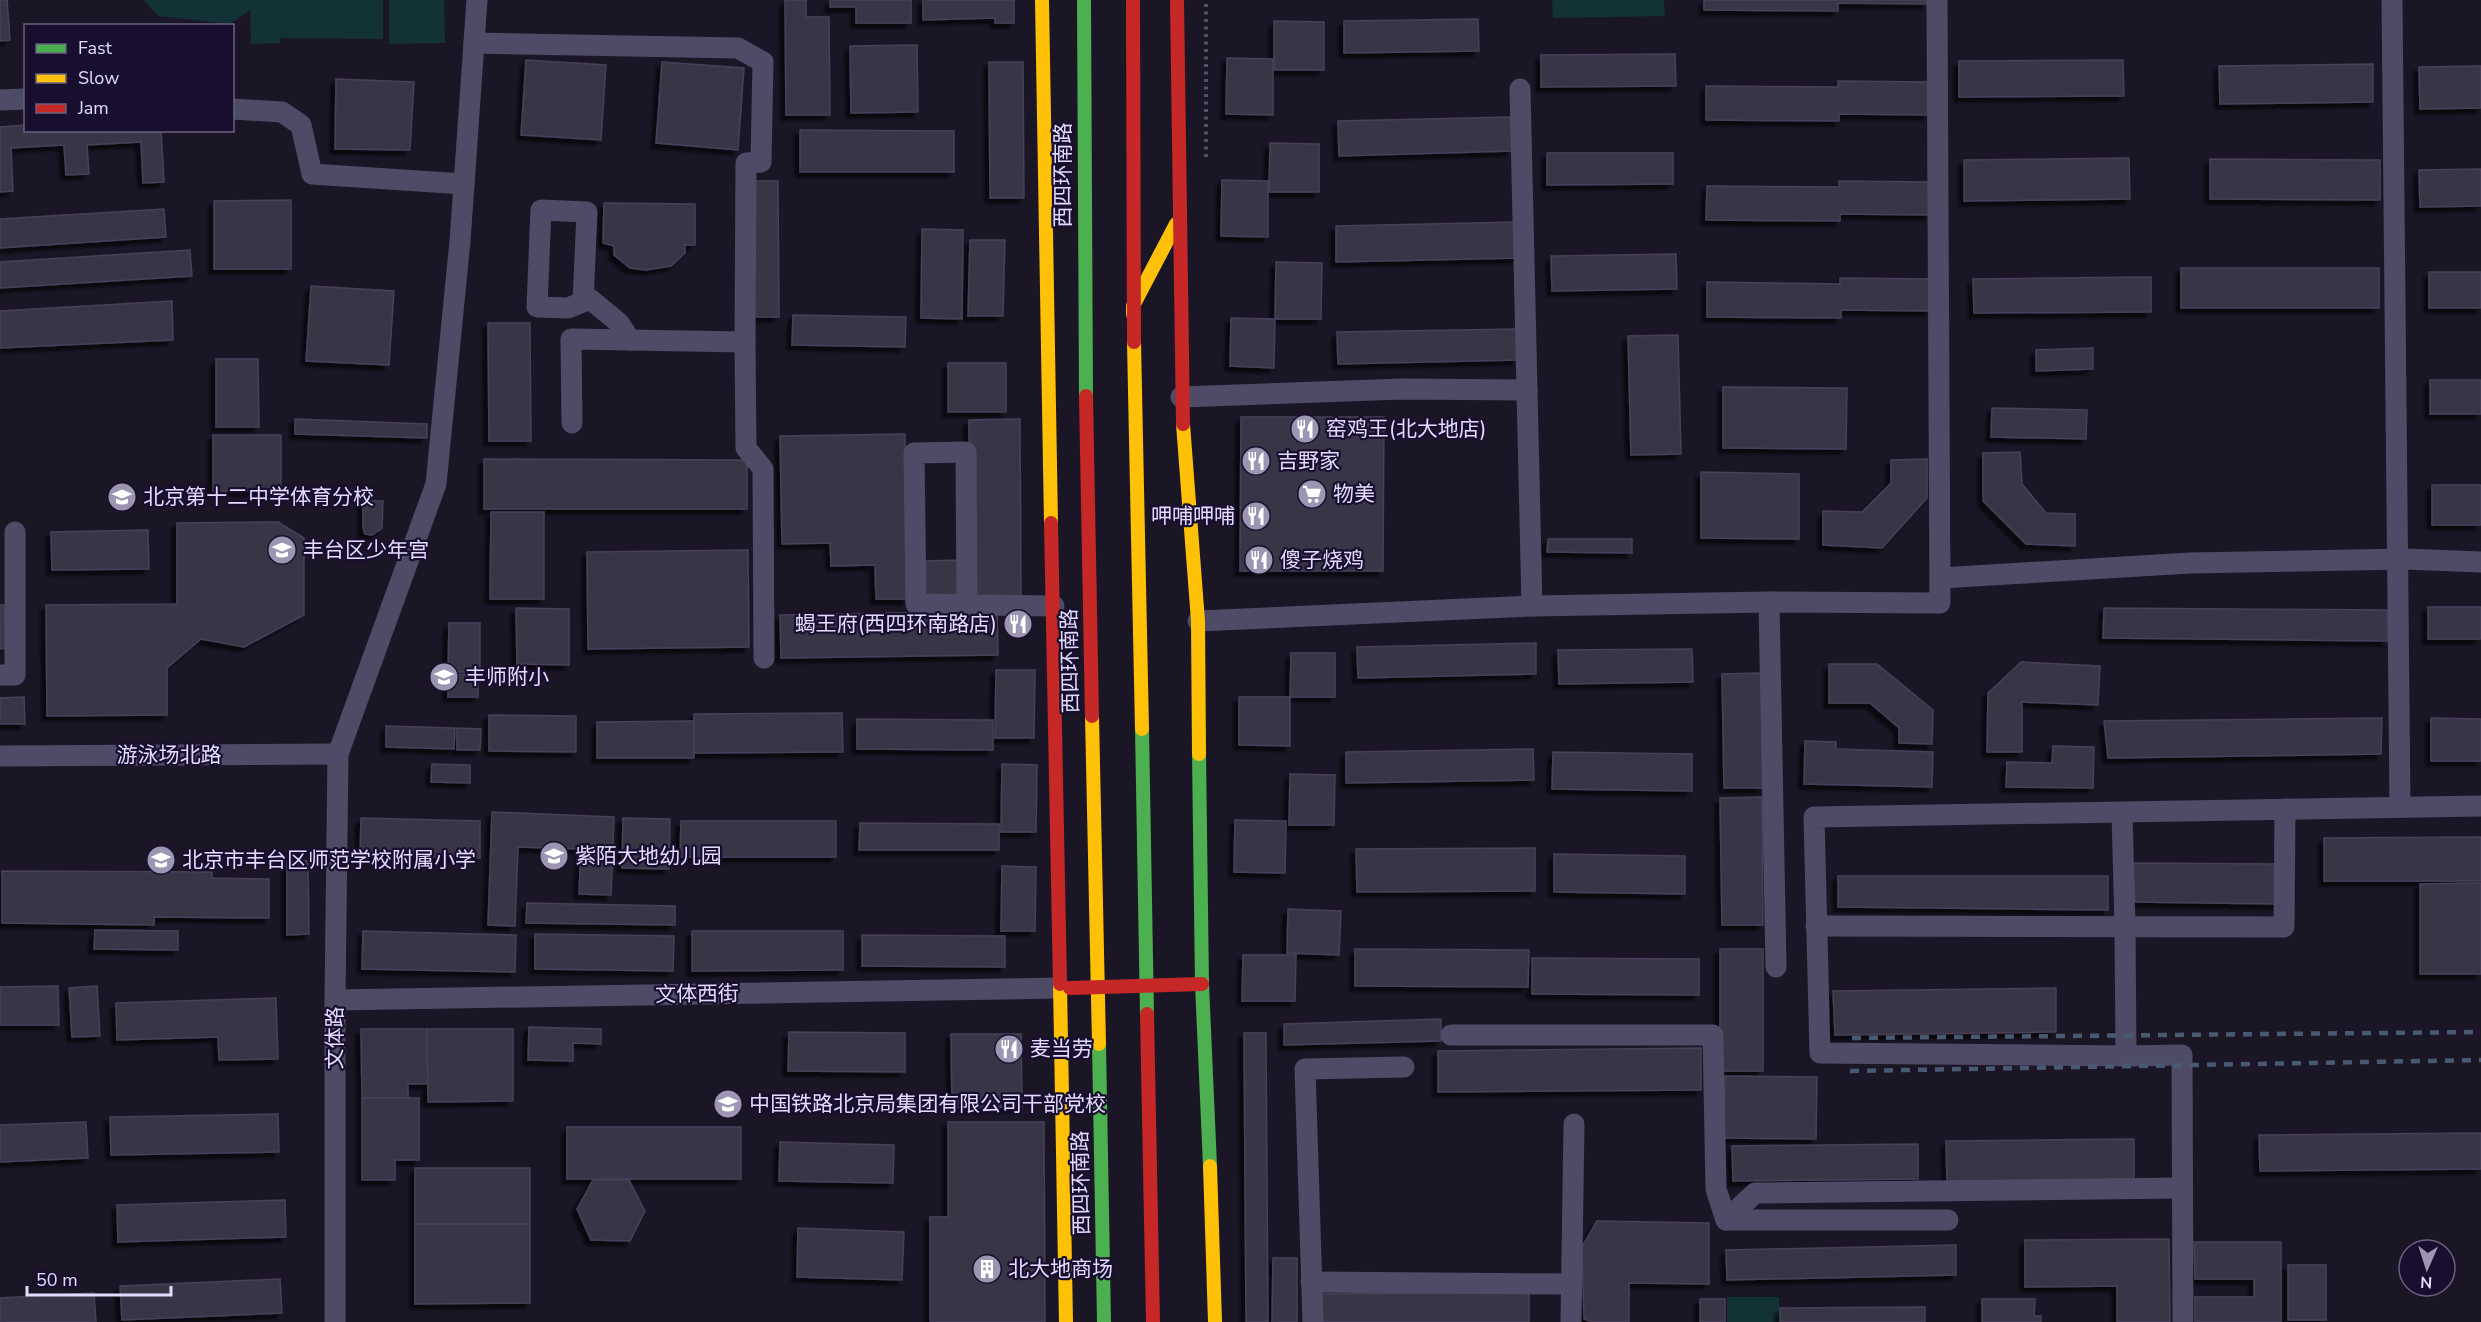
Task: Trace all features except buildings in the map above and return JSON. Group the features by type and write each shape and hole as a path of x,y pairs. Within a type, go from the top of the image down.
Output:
{"main road":[{"name":"西四环南路","path":"1042,0 1066,1322"},
{"name":"西四环南路","path":"1084,0 1084,300 1104,1322"},
{"path":"1133,0 1133,301 1153,1322"},
{"path":"1177,0 1180,397 1198,621 1202,984 1214,1246 1215,1322"},
{"path":"1153,1322 1133,306 1178,221"},
{"name":"西四环南路","path":"1047,225 1061,255"},
{"name":"西四环南路","path":"1070,276 1084,306 1104,1322"},
{"path":"1060,988 1202,984"}],"street":[{"name":"文体路","path":"335,1322 338,754 436,484 464,184 477,0"},
{"path":"1198,621 1532,606 1769,602 1940,603 1937,0"},
{"path":"2392,0 2400,807"},
{"path":"474,43 738,48 763,62 761,162 746,163 745,342 746,448 763,469 764,658"},
{"path":"1521,89 1532,606"},
{"path":"0,100 24,99"},
{"path":"234,109 282,112 301,125 312,174 464,184"},
{"path":"583,302 587,212 541,210 537,307 568,308 583,302 590,299 619,323 630,340"},
{"path":"572,423 571,339 745,342"},
{"path":"1180,397 1402,389 1527,390"},
{"path":"967,606 966,452 915,453 916,604 967,606 1054,606"},
{"path":"0,675 15,675 15,532"},
{"path":"1940,578 2190,563 2397,560 2481,562"},
{"path":"1769,602 1776,967"},
{"name":"游泳场北路","path":"0,756 338,754"},
{"path":"2183,1322 2182,1055 1820,1053 1814,817 2481,806"},
{"path":"1816,926 2284,927 2285,809"},
{"path":"2122,813 2126,926 2126,1056"},
{"name":"文体西街","path":"335,1000 1060,988"},
{"path":"1451,1035 1713,1035 1716,1189 1726,1220"},
{"path":"1313,1322 1305,1069 1404,1067"},
{"path":"1571,1322 1574,1124"},
{"path":"1726,1220 1755,1193 2182,1188"},
{"path":"1726,1220 1948,1220"},
{"path":"1311,1282 1572,1284"}],"green space":[{"path":"144,0 383,0 383,39 280,38 280,43 251,44 250,10 230,24 158,16"},
{"path":"389,0 444,0 445,43 389,44"},
{"path":"1552,0 1664,0 1665,16 1553,18"},
{"path":"1727,1297 1779,1297 1779,1322 1727,1322"}],"railway":[{"path":"1852,1038 2481,1032"},
{"path":"1850,1071 2481,1060"}],"traffic: fast":[{"path":"1084,0 1086,396"},
{"path":"1142,729 1147,1014"},
{"path":"1199,754 1202,984 1210,1166"},
{"path":"1099,1044 1104,1322"}],"traffic: slow":[{"path":"1042,0 1051,523"},
{"path":"1133,314 1133,306 1176,224"},
{"path":"1134,342 1142,729"},
{"path":"1183,424 1198,621 1199,754"},
{"path":"1092,716 1099,1044"},
{"path":"1060,984 1066,1322"},
{"path":"1210,1166 1215,1322"}],"traffic: jam":[{"path":"1133,0 1134,342"},
{"path":"1177,0 1183,424"},
{"path":"1086,396 1092,716"},
{"path":"1051,523 1060,984"},
{"path":"1070,988 1202,984"},
{"path":"1147,1014 1153,1322"}],"place":[{"name":"窑鸡王(北大地店)","path":"1305,429"},
{"name":"吉野家","path":"1256,461"},
{"name":"物美","path":"1312,494"},
{"name":"北京第十二中学体育分校","path":"122,497"},
{"name":"呷哺呷哺","path":"1256,516"},
{"name":"丰台区少年宫","path":"282,550"},
{"name":"傻子烧鸡","path":"1259,560"},
{"name":"蝎王府(西四环南路店)","path":"1018,624"},
{"name":"丰师附小","path":"444,677"},
{"name":"紫陌大地幼儿园","path":"554,856"},
{"name":"北京市丰台区师范学校附属小学","path":"161,860"},
{"name":"麦当劳","path":"1009,1049"},
{"name":"中国铁路北京局集团有限公司干部党校","path":"728,1104"},
{"name":"北大地商场","path":"987,1269"}]}
